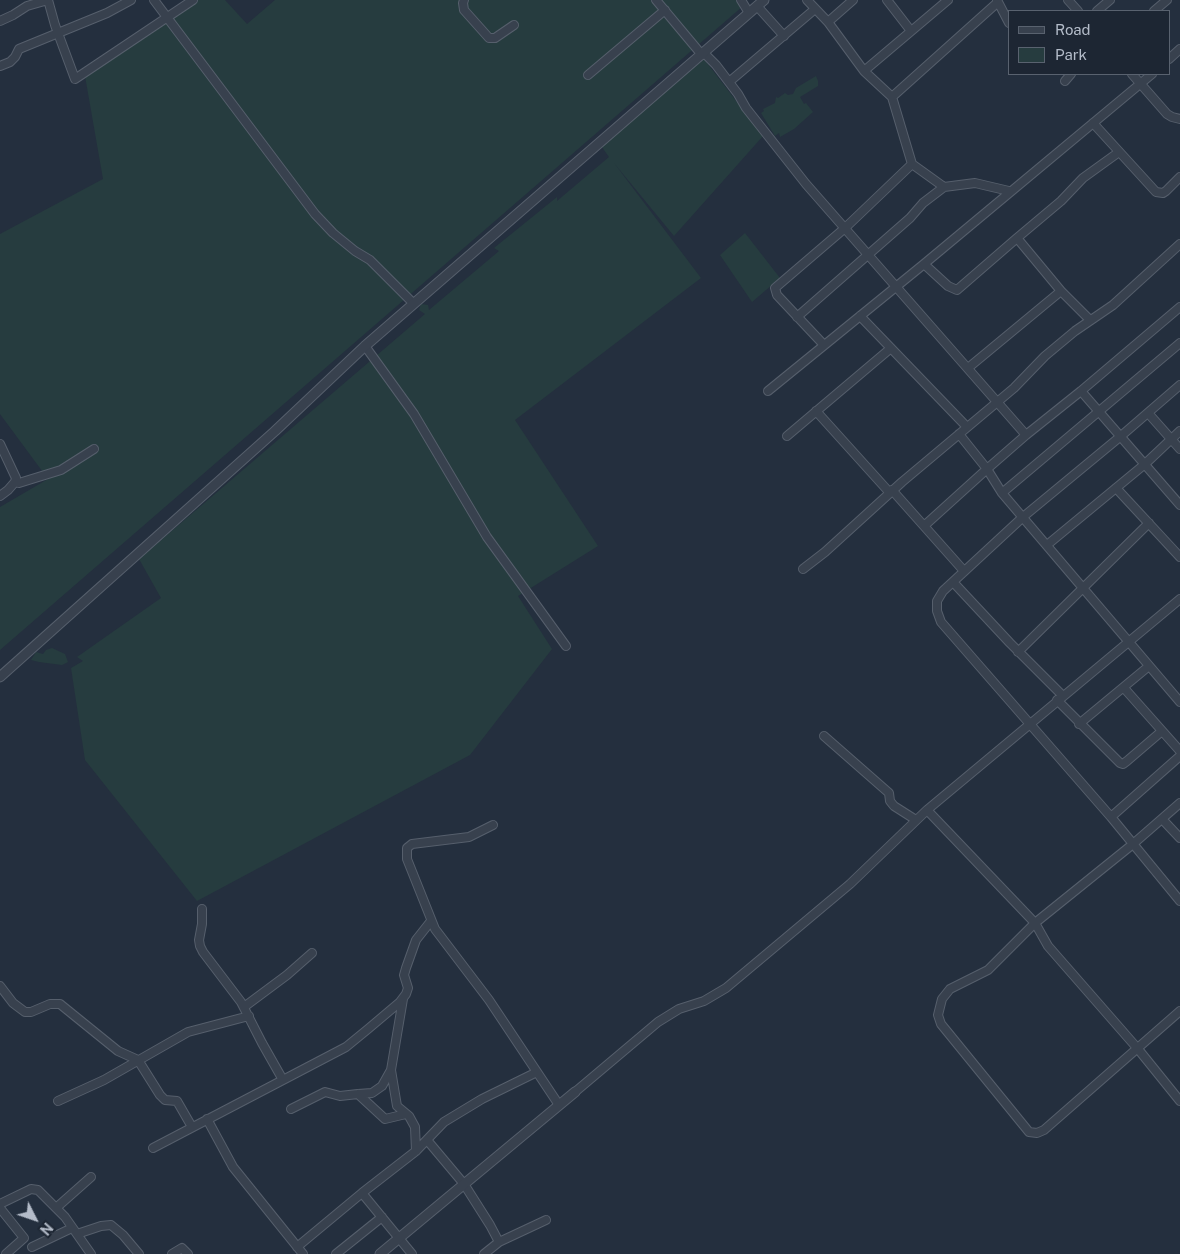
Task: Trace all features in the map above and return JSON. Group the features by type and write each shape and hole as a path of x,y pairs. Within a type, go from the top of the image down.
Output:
{"street":[{"path":"0,21 27,6 48,0 75,79 192,0"},
{"path":"0,66 10,62 15,57 19,48 108,13 131,0"},
{"path":"154,0 315,214 333,233 355,251 370,260 414,303"},
{"path":"464,0 462,3 464,10 490,38 495,38 514,25"},
{"path":"656,0 703,54 716,65 746,108 782,154 1026,435"},
{"path":"740,0 749,13"},
{"path":"807,0 828,22 864,71 892,97 912,164 944,187"},
{"path":"828,22 853,0"},
{"path":"887,0 912,31"},
{"path":"1068,0 1077,10"},
{"path":"1098,10 1110,0"},
{"path":"1155,10 1167,0"},
{"path":"864,71 912,31 943,1"},
{"path":"892,97 998,1 1008,22"},
{"path":"0,678 275,431 365,346 760,3 784,36"},
{"path":"729,82 816,9"},
{"path":"588,75 665,10"},
{"path":"1170,58 1180,49"},
{"path":"1065,80 1070,75"},
{"path":"1133,75 1167,114 1172,118 1180,119"},
{"path":"768,391 1151,75"},
{"path":"1094,123 1156,192 1163,193 1180,177"},
{"path":"924,264 954,290 957,290 1061,201 1083,178 1119,152"},
{"path":"824,345 777,295 775,291 776,286 845,228 912,164"},
{"path":"797,317 910,218 923,203 944,187 975,183 1010,191"},
{"path":"1017,238 1061,291 1090,320"},
{"path":"803,569 998,402 1075,331 1125,296 1149,271 1180,244"},
{"path":"968,368 1061,291"},
{"path":"924,526 1026,435 1179,309"},
{"path":"860,316 967,428"},
{"path":"1002,493 1180,343"},
{"path":"365,346 414,414 488,537 566,646"},
{"path":"787,436 891,348"},
{"path":"1180,385 1023,517 964,571 943,591 936,611 941,622 1111,817 1180,900"},
{"path":"1081,391 1180,505"},
{"path":"816,411 964,571"},
{"path":"1148,413 1180,449"},
{"path":"1048,546 1145,464 1180,431"},
{"path":"959,434 1002,493 1180,702"},
{"path":"0,444 15,474 15,482 0,496"},
{"path":"15,482 19,483 61,470 94,449"},
{"path":"1116,488 1180,557"},
{"path":"1018,652 1149,524"},
{"path":"953,582 1060,698 1079,724 1116,760 1123,764 1162,731"},
{"path":"380,1254 658,1022 679,1009 704,1001 726,988 850,884 927,810 1130,642 1180,598"},
{"path":"1079,724 1149,666"},
{"path":"1124,688 1180,751"},
{"path":"824,736 889,793 890,801 894,806 916,820"},
{"path":"1111,817 1180,756"},
{"path":"1180,803 1133,844 1035,923 988,970 950,990 942,999 938,1015 942,1024 1029,1132 1037,1133 1044,1130 1180,1011"},
{"path":"927,810 1035,923 1048,946 1138,1049 1180,1101"},
{"path":"1162,818 1180,838"},
{"path":"493,825 469,837 412,844 407,848 407,859 431,921 440,937 489,1000 559,1105"},
{"path":"202,909 200,946 244,1006 262,1043 284,1080"},
{"path":"416,1151 415,1126 397,1106 391,1070 403,999 408,988 404,975 416,940 431,921"},
{"path":"244,1006 287,975 312,952"},
{"path":"0,986 13,1003 25,1012 31,1012 50,1004 60,1004 118,1051 138,1060 160,1095 165,1100 177,1102 192,1127"},
{"path":"153,1148 346,1047 403,999"},
{"path":"58,1101 104,1080 188,1032 249,1016"},
{"path":"291,1109 325,1092 340,1096 372,1093 382,1086 391,1070"},
{"path":"297,1247 416,1151 444,1122 537,1072"},
{"path":"358,1094 385,1119 406,1114"},
{"path":"207,1119 233,1167 303,1254"},
{"path":"427,1140 464,1184 499,1242"},
{"path":"56,1208 92,1176"},
{"path":"92,1254 74,1231 56,1208 38,1190 31,1189 0,1206 34,1251 74,1231 112,1225 139,1254"},
{"path":"362,1193 412,1254"},
{"path":"336,1254 382,1216"},
{"path":"484,1254 499,1242 546,1220"},
{"path":"6,1254 24,1238"},
{"path":"172,1254 182,1248 188,1254"}],"green space":[{"path":"196,0 225,0 247,24 275,0 739,0 743,6 0,650 0,507 48,479 0,414 0,234 103,179 85,76 167,23"},
{"path":"704,59 763,136 674,236 614,163 701,278 515,420 598,546 518,596 552,649 470,755 197,901 85,760 71,668 83,661 77,657 161,598 139,559 425,314 419,310 421,304 428,305 429,310 499,251 494,248 557,197 557,201 609,157 599,143"},
{"path":"816,76 818,86 800,97 804,104 806,103 813,112 794,129 780,137 779,133 775,136 761,113 764,111 763,109 775,103 776,97 778,98 785,93 788,95 793,94 796,88"},
{"path":"745,233 780,278 752,302 720,255"},
{"path":"52,648 65,654 68,662 62,665 31,660 36,652 43,654 46,650"}]}
